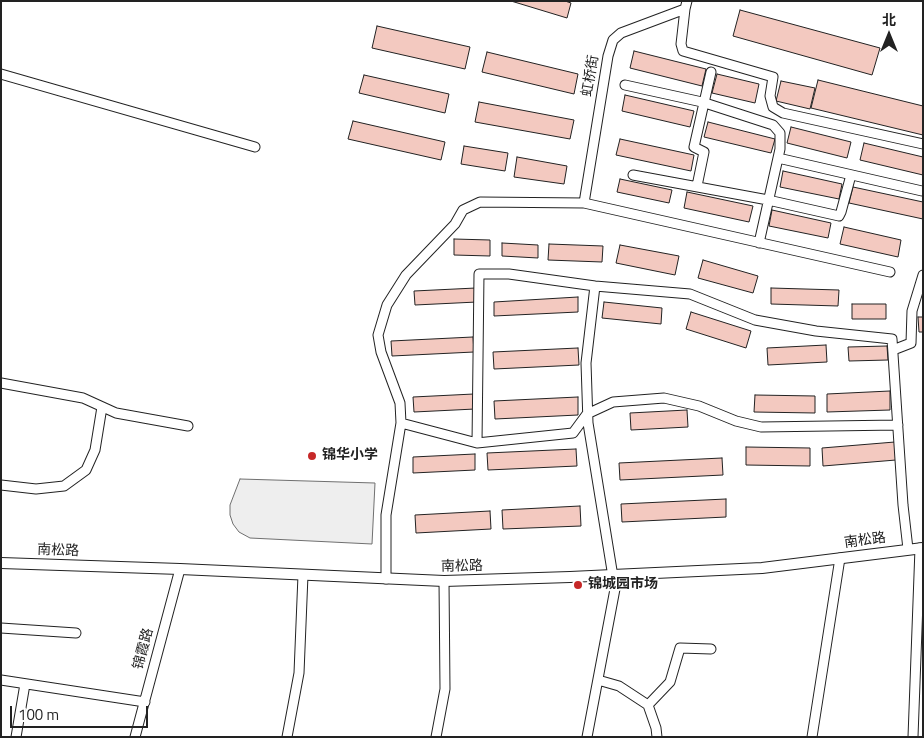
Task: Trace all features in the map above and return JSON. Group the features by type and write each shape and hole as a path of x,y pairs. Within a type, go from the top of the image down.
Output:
{"street":[{"path":"686,5 681,44 683,51 773,77 770,96 773,107 783,112 923,144"},
{"name":"虹桥街","path":"584,203 608,56 613,40 621,32 686,5"},
{"path":"697,186 704,152 694,147 711,72"},
{"path":"1,74 255,147"},
{"path":"625,85 705,103 773,125 780,133 780,149 759,243"},
{"path":"778,158 922,190"},
{"path":"632,175 768,200 839,216 851,175"},
{"path":"386,579 386,515 401,423 400,403 381,352 378,334 387,304 406,275 455,224 463,210 480,202 584,203 890,272"},
{"path":"477,443 479,274 509,274 595,286 690,294 755,320 816,331 892,339 903,505 908,549"},
{"path":"893,350 911,343 912,311 918,304 923,276"},
{"path":"586,737 615,589 587,414 586,363 595,286"},
{"path":"1,383 83,398 116,413 188,426"},
{"path":"401,423 477,443 573,433 587,414 614,402 664,398 700,406 736,421 761,428 898,425"},
{"path":"1,485 36,488 64,486 86,470 95,450 102,407"},
{"path":"913,737 919,678 921,548"},
{"name":"南松路","path":"1,563 444,581 762,568 921,548"},
{"path":"812,737 840,558"},
{"name":"锦霞路","path":"135,737 180,569"},
{"path":"287,737 299,673 303,575"},
{"path":"436,737 444,689 444,581"},
{"path":"1,628 76,633"},
{"path":"648,705 670,682 680,648 710,649"},
{"path":"1,680 145,702"},
{"path":"598,680 619,686 648,705 657,737"},
{"path":"16,737 25,684"}],"shaded area":[{"path":"240,479 375,483 372,544 250,538 239,532 233,524 230,515 230,505"}],"building":[{"path":"511,1 565,1 571,3 567,18"},
{"path":"740,10 880,48 872,75 733,36"},
{"path":"377,26 470,47 465,69 372,48"},
{"path":"634,51 706,69 702,86 630,68"},
{"path":"487,52 578,74 574,94 482,72"},
{"path":"717,74 759,84 755,103 712,93"},
{"path":"364,75 449,94 445,113 359,93"},
{"path":"818,80 923,106 923,135 811,108"},
{"path":"781,81 815,88 810,109 776,101"},
{"path":"625,95 694,111 690,127 622,111"},
{"path":"479,102 574,120 570,139 475,122"},
{"path":"353,121 445,142 441,160 348,139"},
{"path":"708,122 775,139 771,153 704,137"},
{"path":"791,127 851,142 847,158 787,143"},
{"path":"620,139 694,155 691,171 616,155"},
{"path":"864,143 923,157 923,175 860,160"},
{"path":"464,146 508,153 505,171 461,164"},
{"path":"517,157 567,166 564,184 514,177"},
{"path":"783,171 842,184 839,199 780,187"},
{"path":"620,179 672,190 669,203 617,192"},
{"path":"853,187 923,202 923,219 849,203"},
{"path":"687,192 753,206 749,222 684,208"},
{"path":"772,210 831,223 828,238 769,226"},
{"path":"844,227 901,240 898,257 840,244"},
{"path":"454,239 490,240 490,256 454,255"},
{"path":"502,243 538,245 538,258 502,256"},
{"path":"549,244 603,246 602,262 548,260"},
{"path":"620,245 679,256 675,275 616,263"},
{"path":"703,260 758,276 753,293 698,278"},
{"path":"476,288 477,302 415,305 414,291"},
{"path":"771,288 839,290 838,306 771,304"},
{"path":"578,297 578,312 494,316 494,302"},
{"path":"604,302 662,308 661,324 602,318"},
{"path":"852,304 886,304 886,319 852,319"},
{"path":"691,312 751,331 746,348 686,329"},
{"path":"918,317 923,317 923,332 919,332"},
{"path":"473,337 474,352 392,356 391,341"},
{"path":"826,345 827,362 768,365 767,348"},
{"path":"887,346 888,360 849,361 848,347"},
{"path":"578,348 579,365 494,369 493,352"},
{"path":"890,391 890,410 827,412 827,394"},
{"path":"474,394 475,409 414,412 413,397"},
{"path":"755,395 815,396 815,413 754,412"},
{"path":"578,397 578,415 495,419 494,401"},
{"path":"687,410 688,427 631,430 630,413"},
{"path":"895,442 896,460 823,466 822,448"},
{"path":"746,447 810,448 810,466 746,465"},
{"path":"576,449 577,466 488,470 487,453"},
{"path":"475,454 475,470 413,473 413,457"},
{"path":"722,458 723,475 620,480 619,463"},
{"path":"726,499 726,517 622,522 621,504"},
{"path":"580,506 581,526 503,529 502,510"},
{"path":"490,511 491,529 416,533 415,515"}],"place":[{"name":"锦华小学","path":"312,456"},
{"name":"锦城园市场","path":"578,585"}]}
